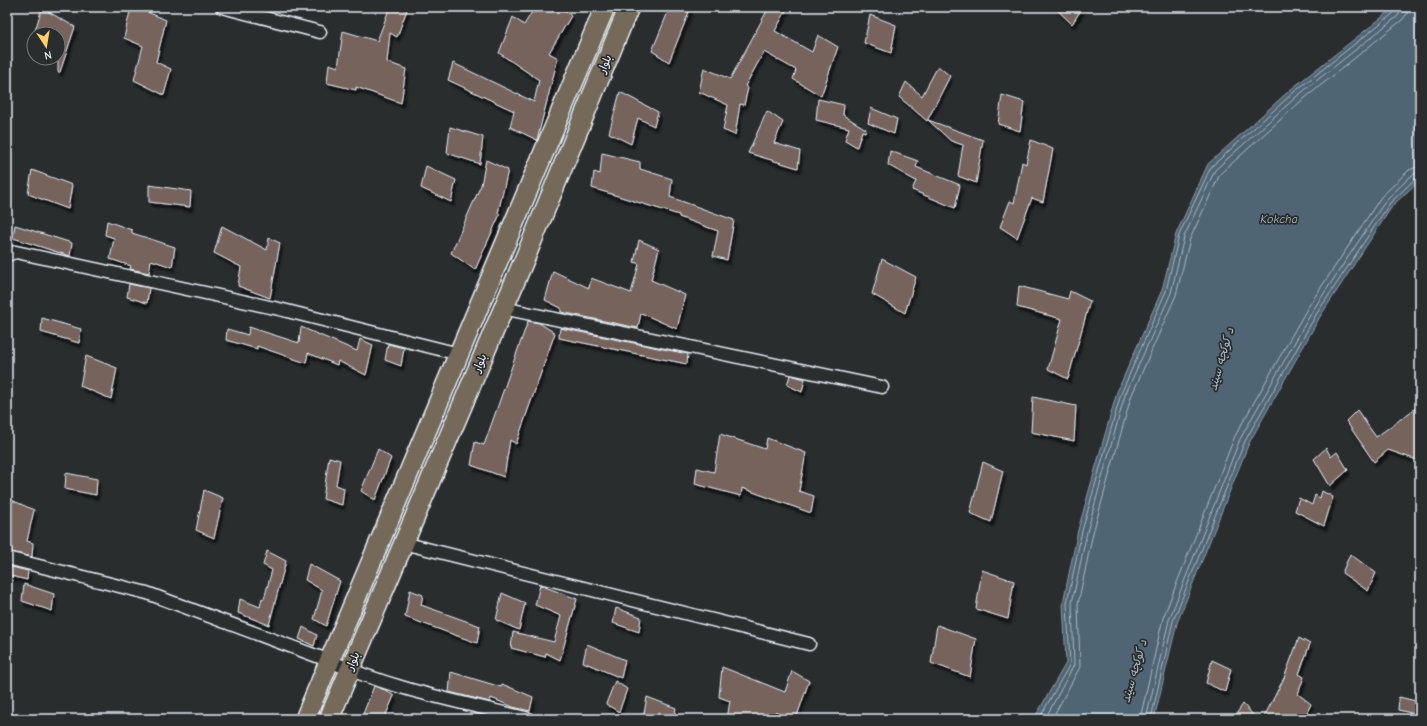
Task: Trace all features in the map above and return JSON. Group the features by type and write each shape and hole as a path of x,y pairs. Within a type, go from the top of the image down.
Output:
{"main road":[{"name":"بلوار","path":"305,719 605,7"},
{"name":"بلوار","path":"328,719 629,7"}],"street":[{"path":"222,7 320,32"},
{"path":"7,255 16,252 271,307 459,354"},
{"path":"503,308 882,387"},
{"path":"403,543 809,644"},
{"path":"7,558 147,593 330,661 349,670 402,688 529,719"}],"water":[{"name":"Kokcha","path":"1395,7 1420,7 1420,180 1393,205 1321,315 1249,443 1177,623 1154,719 1034,719 1066,663 1063,603 1078,530 1117,392 1162,290 1176,234 1208,164 1290,90"}],"building":[{"path":"131,7 136,7 166,20 156,62 171,69 164,95 134,80 143,46 124,38"},
{"path":"390,7 408,7 397,37 390,33 387,62 406,69 401,103 356,87 356,90 327,83 329,64 338,67 343,31 377,41"},
{"path":"535,7 562,7 571,16 549,53 558,58 537,140 510,127 514,111 448,80 453,63 534,102 539,80 499,53 513,17 524,25"},
{"path":"670,7 691,7 669,62 652,51"},
{"path":"769,7 788,7 775,31 812,52 818,35 838,47 821,96 793,79 796,70 764,52 745,86 748,88 744,105 740,104 735,135 723,130 728,105 699,92 704,68 730,79"},
{"path":"1054,7 1083,7 1072,24"},
{"path":"42,8 75,27 66,54 66,26 36,26"},
{"path":"870,15 896,25 891,53 864,43"},
{"path":"58,66 62,66 60,72 58,72"},
{"path":"938,66 950,76 927,121 899,97 906,82 922,96"},
{"path":"620,92 658,112 654,126 638,118 631,144 609,133"},
{"path":"1002,95 1024,102 1020,131 998,124"},
{"path":"818,99 844,105 843,115 866,129 865,132 862,131 857,147 845,140 849,128 816,120"},
{"path":"871,108 897,119 894,134 868,123"},
{"path":"767,111 783,122 774,143 800,151 798,168 748,153"},
{"path":"928,120 983,140 976,183 958,176 963,145 951,141"},
{"path":"450,127 483,137 480,164 447,153"},
{"path":"1031,140 1053,149 1043,202 1032,198 1017,238 1000,227 1010,201 1014,203 1022,162 1026,164"},
{"path":"890,151 918,161 916,167 960,185 955,208 912,190 916,181 888,165"},
{"path":"602,153 640,162 640,169 672,179 670,197 734,220 727,260 713,256 718,231 679,217 679,215 592,188 594,172 600,174"},
{"path":"486,160 508,170 498,213 500,214 475,270 451,253 481,185"},
{"path":"426,166 456,180 451,202 421,188"},
{"path":"32,170 72,185 68,209 28,194"},
{"path":"149,185 191,191 190,207 149,202"},
{"path":"107,221 132,230 132,233 175,247 172,267 151,260 149,273 130,269 131,266 110,259 114,238 105,235"},
{"path":"15,225 72,243 70,256 13,238"},
{"path":"222,226 267,250 269,238 280,243 270,298 238,286 241,267 214,253"},
{"path":"639,240 659,249 651,280 685,295 677,329 641,313 638,328 561,312 561,308 545,300 553,271 589,288 591,278 631,293 639,264 634,262"},
{"path":"882,259 916,277 905,313 872,294"},
{"path":"129,284 149,288 147,303 127,297"},
{"path":"1019,286 1068,299 1070,291 1090,301 1068,379 1048,369 1062,319 1017,307"},
{"path":"42,318 81,329 79,343 41,332"},
{"path":"528,321 539,323 555,333 516,444 510,440 504,477 471,465 475,442 484,445"},
{"path":"249,327 299,343 301,327 357,351 360,339 373,345 366,375 338,361 337,365 308,353 306,363 257,346 257,349 226,340 227,329 248,335"},
{"path":"560,328 688,354 687,364 559,338"},
{"path":"388,344 404,348 401,366 385,360"},
{"path":"86,356 117,368 111,399 80,386"},
{"path":"790,375 805,379 802,392 787,385"},
{"path":"1033,397 1076,406 1074,441 1031,432"},
{"path":"1420,405 1420,461 1388,450 1374,462 1346,421 1357,410 1376,437"},
{"path":"720,434 765,449 767,438 806,453 799,491 814,496 811,513 742,488 741,496 695,484 697,468 714,472"},
{"path":"1326,448 1331,457 1337,452 1348,470 1330,486 1314,459"},
{"path":"378,449 391,458 375,500 361,491"},
{"path":"329,457 340,460 336,485 344,488 342,505 323,499"},
{"path":"983,462 1003,471 991,522 970,513"},
{"path":"66,473 97,479 96,495 65,489"},
{"path":"204,490 223,498 214,538 196,530"},
{"path":"1322,491 1333,497 1324,526 1295,511 1299,498 1312,505 1315,495 1320,498"},
{"path":"7,498 34,510 27,541 33,543 32,557 7,551"},
{"path":"267,551 286,561 269,625 238,613 240,599 260,607 262,598 264,599 272,570 263,565"},
{"path":"1350,554 1376,573 1368,591 1342,573"},
{"path":"309,564 340,581 326,626 314,619 322,590 305,580"},
{"path":"7,566 28,571 27,580 7,575"},
{"path":"982,570 1014,581 1008,619 976,609"},
{"path":"24,584 54,594 52,611 22,601"},
{"path":"540,585 577,599 560,660 546,653 545,657 511,648 513,632 554,642 561,616 535,605"},
{"path":"410,590 423,595 421,605 480,626 477,643 405,617"},
{"path":"502,593 525,603 519,630 496,620"},
{"path":"616,608 641,617 639,632 613,623"},
{"path":"937,625 976,639 970,677 931,663"},
{"path":"303,627 317,635 314,646 299,639"},
{"path":"1299,638 1310,644 1299,674 1304,677 1298,694 1311,704 1304,719 1263,719 1284,678"},
{"path":"587,644 625,660 621,678 583,662"},
{"path":"1212,660 1231,669 1225,692 1206,683"},
{"path":"722,667 785,692 792,671 809,681 796,719 790,719 775,712 773,719 727,719 730,701 719,697"},
{"path":"451,672 501,687 502,684 533,697 530,711 513,707 491,698 490,702 449,692"},
{"path":"615,681 627,689 619,712 606,704"},
{"path":"374,686 385,690 394,696 384,719 361,719"},
{"path":"647,697 676,708 674,719 643,719"},
{"path":"1399,697 1420,702 1420,715 1398,710"},
{"path":"1243,704 1257,719 1233,719"}],"water label":[{"name":"د کوکچه سیند","path":"1221,359"},
{"name":"د کوکچه سیند","path":"1134,671"}]}
